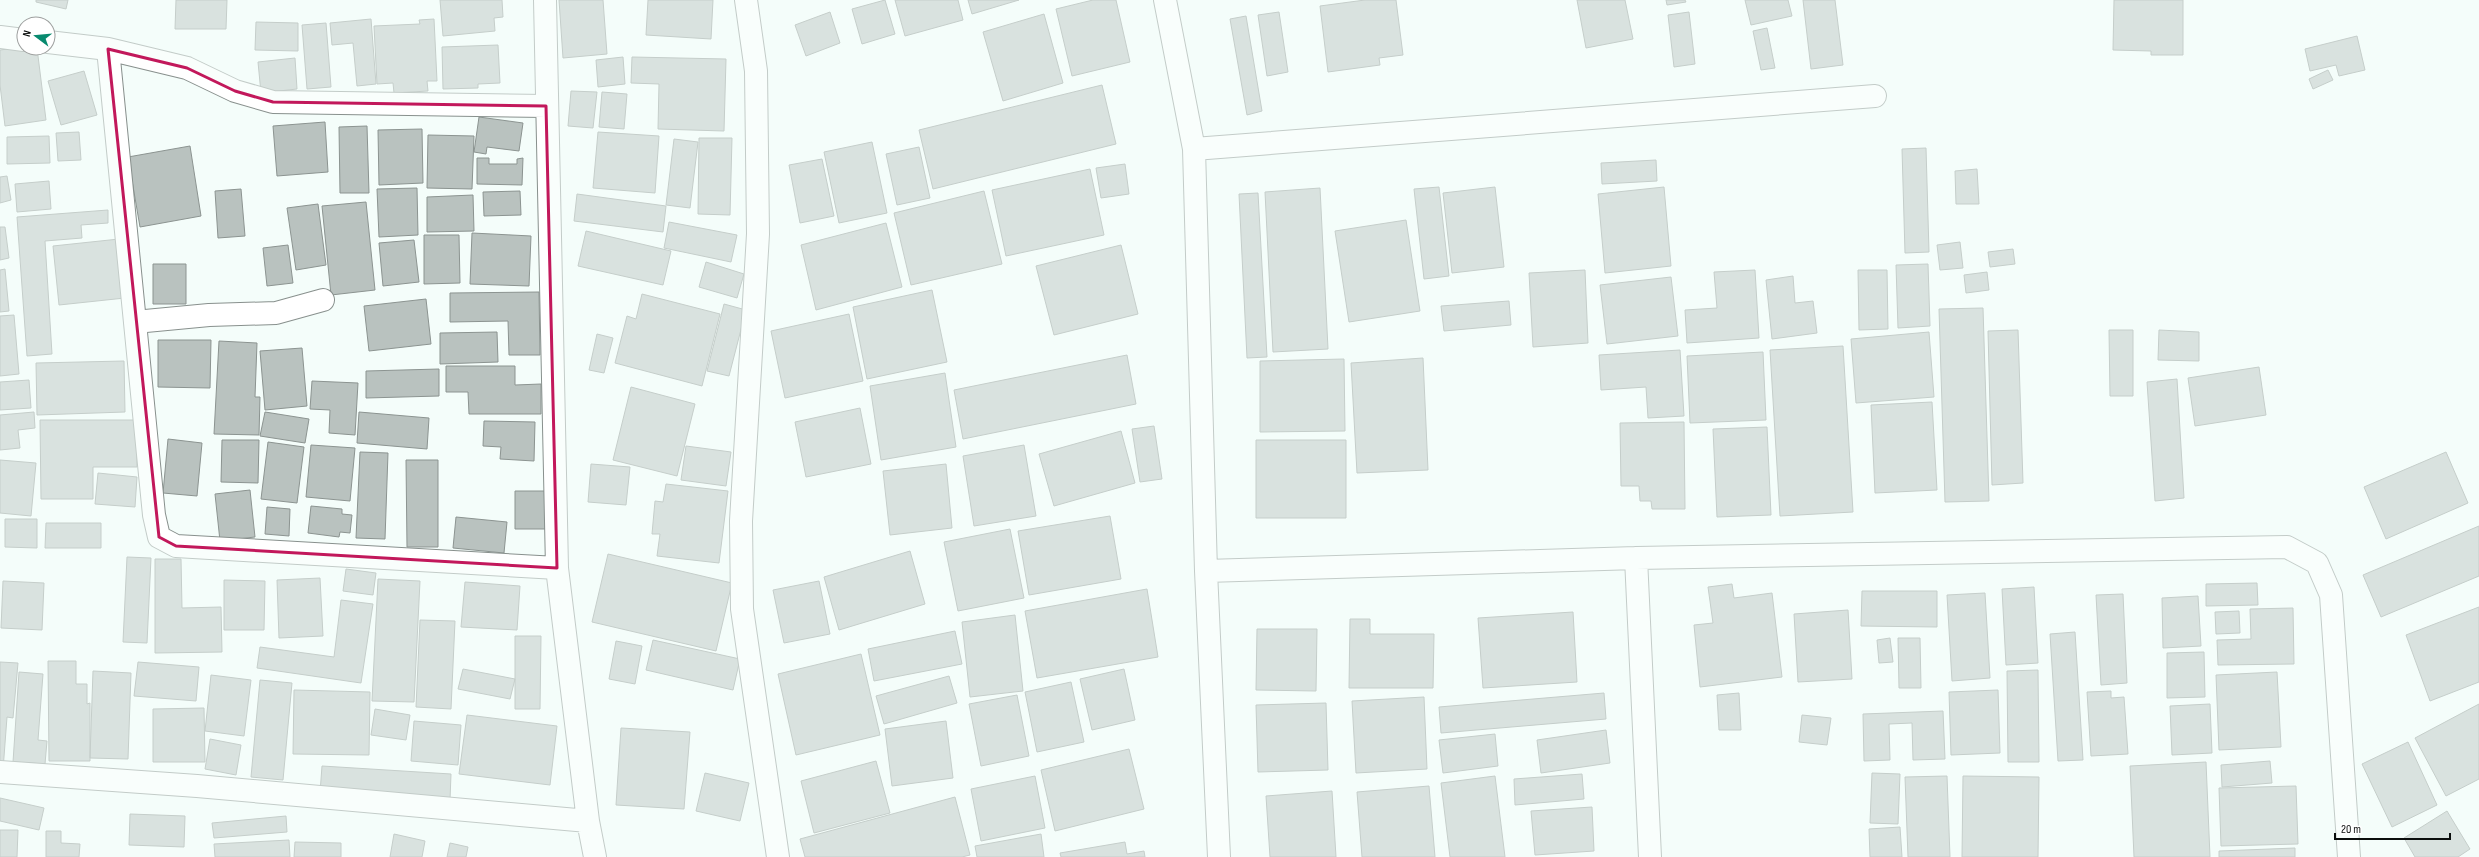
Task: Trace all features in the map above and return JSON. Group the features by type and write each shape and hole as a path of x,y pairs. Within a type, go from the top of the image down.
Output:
{"street":[{"path":"545,0 556,568 588,821 595,857"},
{"path":"746,0 756,71 758,234 741,521 742,609 778,857"},
{"path":"1165,0 1194,149 1206,571 1219,857"},
{"path":"0,37 16,39"},
{"path":"56,43 108,49 187,68 235,91 273,102 546,106"},
{"path":"108,49 154,515 159,537 176,546 556,568"},
{"path":"1194,149 1875,96"},
{"path":"135,322 209,315 276,313 323,300"},
{"path":"1206,571 1636,558 2287,547 2318,563 2331,595 2349,857"},
{"path":"1636,558 1650,857"},
{"path":"0,772 197,786 588,821"}],"highlighted area":[{"path":"108,49 187,68 235,91 273,102 546,106 557,568 176,546 159,537"}],"building":[{"path":"36,0 68,0 66,9 36,2"},
{"path":"176,0 227,0 226,29 175,29"},
{"path":"440,0 502,0 503,17 494,18 495,31 443,36"},
{"path":"559,0 603,0 607,54 563,58"},
{"path":"648,0 713,0 711,39 646,35"},
{"path":"885,0 895,34 862,44 852,9"},
{"path":"895,0 958,0 963,20 905,36"},
{"path":"968,0 1019,0 972,14"},
{"path":"1093,0 1116,0 1130,62 1072,76 1056,9"},
{"path":"1365,0 1396,0 1403,55 1379,58 1380,65 1328,72 1320,6"},
{"path":"1577,0 1625,0 1633,39 1586,48"},
{"path":"1666,0 1685,0 1686,2 1667,5"},
{"path":"1745,0 1788,0 1792,16 1751,25"},
{"path":"1803,0 1835,0 1843,65 1811,69"},
{"path":"2114,0 2183,0 2183,55 2151,55 2151,51 2113,50"},
{"path":"830,12 840,43 806,56 795,25"},
{"path":"1279,12 1288,72 1267,76 1258,15"},
{"path":"1689,12 1695,64 1674,67 1668,15"},
{"path":"1044,14 1063,83 1003,101 983,32"},
{"path":"1246,16 1262,111 1247,115 1230,19"},
{"path":"371,19 376,84 357,86 353,43 332,45 330,23"},
{"path":"434,19 437,81 427,81 428,91 394,93 393,83 377,84 374,26 420,24 419,20"},
{"path":"256,22 298,23 298,51 255,50"},
{"path":"326,23 331,87 307,89 302,25"},
{"path":"1767,28 1775,68 1761,70 1753,31"},
{"path":"2357,36 2365,70 2339,76 2336,65 2310,71 2305,49"},
{"path":"498,45 500,83 478,84 478,88 443,89 442,47"},
{"path":"16,48 16,56 38,56 46,120 5,126 0,85 0,50"},
{"path":"623,57 625,84 598,87 596,60"},
{"path":"632,57 726,59 724,131 658,129 659,84 631,83"},
{"path":"295,58 297,89 261,93 258,62"},
{"path":"2328,70 2333,80 2313,89 2309,79"},
{"path":"84,71 97,115 61,125 48,81"},
{"path":"1102,85 1116,144 933,189 919,130"},
{"path":"571,91 597,92 593,128 568,126"},
{"path":"602,92 627,94 624,129 599,127"},
{"path":"479,117 523,123 519,151 487,147 486,154 474,152"},
{"path":"325,122 328,172 277,176 273,126"},
{"path":"367,126 369,193 340,193 339,127"},
{"path":"422,129 423,183 379,185 378,130"},
{"path":"79,132 81,160 58,161 56,133"},
{"path":"598,132 659,136 655,193 593,188"},
{"path":"428,135 474,136 472,189 427,188"},
{"path":"49,136 50,163 7,164 7,137"},
{"path":"699,138 732,138 730,215 698,214"},
{"path":"674,139 698,142 690,208 666,205"},
{"path":"872,142 887,213 839,223 824,152"},
{"path":"190,146 201,216 140,227 128,157"},
{"path":"919,147 930,198 897,205 886,154"},
{"path":"1926,148 1929,252 1905,253 1902,149"},
{"path":"477,158 489,158 489,164 517,164 517,159 523,158 522,185 477,184"},
{"path":"822,159 834,216 800,223 789,165"},
{"path":"1656,160 1657,181 1602,184 1601,163"},
{"path":"1125,164 1129,194 1101,198 1096,168"},
{"path":"1090,169 1104,235 1006,256 992,190"},
{"path":"1977,169 1979,204 1956,204 1955,171"},
{"path":"7,176 11,200 0,203 0,177"},
{"path":"49,181 51,209 17,212 15,184"},
{"path":"1439,187 1449,276 1424,279 1414,189"},
{"path":"1495,187 1504,267 1452,273 1443,193"},
{"path":"1664,187 1671,266 1605,273 1598,194"},
{"path":"417,188 418,235 379,237 377,189"},
{"path":"1320,188 1328,349 1273,352 1265,192"},
{"path":"241,189 245,236 218,238 215,191"},
{"path":"520,191 521,215 484,216 483,192"},
{"path":"984,191 1002,264 911,285 894,213"},
{"path":"1258,193 1267,357 1247,358 1239,194"},
{"path":"577,194 666,206 663,232 574,221"},
{"path":"473,195 474,231 427,232 427,197"},
{"path":"366,202 375,290 331,295 322,206"},
{"path":"318,204 326,265 296,270 287,208"},
{"path":"108,210 108,223 81,225 82,238 45,241 52,354 27,356 17,217"},
{"path":"1406,220 1420,311 1349,322 1335,231"},
{"path":"669,222 737,235 731,262 664,248"},
{"path":"886,223 902,287 816,310 801,245"},
{"path":"0,227 5,227 9,258 0,260"},
{"path":"586,231 671,251 663,285 578,266"},
{"path":"472,233 531,236 529,286 470,284"},
{"path":"424,235 459,235 460,283 424,284"},
{"path":"119,239 125,298 59,305 53,246"},
{"path":"414,240 419,282 383,286 379,243"},
{"path":"1960,242 1963,268 1940,270 1937,245"},
{"path":"288,245 293,283 267,286 263,248"},
{"path":"1121,245 1138,314 1054,335 1036,266"},
{"path":"2013,249 2015,264 1990,267 1988,252"},
{"path":"706,262 744,274 737,298 699,287"},
{"path":"153,264 186,264 186,304 153,304"},
{"path":"1928,264 1930,326 1898,328 1896,265"},
{"path":"5,269 9,311 0,312 0,270"},
{"path":"1585,270 1588,343 1533,347 1529,273"},
{"path":"1755,270 1759,338 1687,343 1685,310 1717,308 1714,272"},
{"path":"1858,270 1887,270 1888,329 1859,330"},
{"path":"1987,272 1989,290 1966,293 1964,275"},
{"path":"1793,276 1795,303 1813,301 1817,333 1772,339 1766,280"},
{"path":"1671,277 1678,336 1607,344 1600,285"},
{"path":"932,290 947,362 867,379 853,307"},
{"path":"539,292 540,355 509,355 508,321 450,322 450,293"},
{"path":"642,294 720,314 702,386 615,363 627,316 636,319"},
{"path":"426,299 431,344 369,351 364,306"},
{"path":"1509,301 1511,325 1444,331 1441,306"},
{"path":"724,304 746,310 729,376 707,371"},
{"path":"1983,308 1989,501 1945,502 1939,309"},
{"path":"849,314 863,381 785,398 771,331"},
{"path":"14,315 19,374 0,376 0,316"},
{"path":"2018,330 2023,483 1992,485 1988,331"},
{"path":"2109,330 2133,330 2133,396 2110,396"},
{"path":"2159,330 2199,332 2199,361 2158,360"},
{"path":"497,332 498,362 440,364 440,333"},
{"path":"1929,332 1934,397 1856,403 1851,339"},
{"path":"597,334 613,338 604,373 589,370"},
{"path":"158,340 211,340 210,388 158,387"},
{"path":"219,341 257,343 255,397 260,397 259,435 214,434"},
{"path":"1843,346 1853,512 1780,516 1770,350"},
{"path":"302,348 307,406 265,410 260,351"},
{"path":"1680,350 1684,416 1648,418 1646,387 1601,390 1599,355"},
{"path":"1763,352 1766,420 1690,423 1687,356"},
{"path":"1127,355 1136,404 963,439 954,390"},
{"path":"1423,358 1428,470 1357,473 1351,363"},
{"path":"1344,359 1345,431 1260,432 1260,361"},
{"path":"124,361 125,412 37,415 36,363"},
{"path":"446,366 515,366 515,385 541,384 541,414 469,414 468,392 446,392"},
{"path":"2259,367 2266,415 2195,426 2188,378"},
{"path":"439,369 439,396 366,398 366,371"},
{"path":"945,373 956,447 881,460 870,386"},
{"path":"2177,379 2184,498 2155,501 2147,382"},
{"path":"29,380 31,408 0,410 0,382"},
{"path":"312,381 358,383 355,435 329,433 330,410 310,409"},
{"path":"631,387 695,404 677,476 613,460"},
{"path":"1932,402 1937,490 1875,493 1871,405"},
{"path":"860,408 871,464 806,477 795,422"},
{"path":"34,412 35,428 18,430 20,448 0,450 0,415"},
{"path":"265,412 309,419 305,443 260,436"},
{"path":"359,412 429,418 427,449 357,443"},
{"path":"40,420 137,420 137,467 93,467 93,499 41,499"},
{"path":"484,421 535,422 534,461 500,459 501,447 483,446"},
{"path":"1684,422 1685,509 1652,509 1651,501 1640,501 1639,486 1621,486 1620,423"},
{"path":"1154,426 1162,479 1140,482 1132,429"},
{"path":"1767,427 1771,515 1717,517 1713,429"},
{"path":"1121,431 1135,483 1054,506 1039,454"},
{"path":"168,439 202,443 197,496 163,493"},
{"path":"222,440 259,440 258,483 221,482"},
{"path":"1256,440 1346,440 1346,518 1256,518"},
{"path":"268,442 304,447 297,503 261,499"},
{"path":"311,445 355,448 350,501 306,497"},
{"path":"1024,445 1036,516 974,526 963,456"},
{"path":"686,446 731,452 726,486 681,480"},
{"path":"360,452 388,453 385,539 356,538"},
{"path":"2446,452 2468,503 2386,539 2364,487"},
{"path":"0,460 36,463 31,516 0,513"},
{"path":"406,460 438,460 438,547 407,547"},
{"path":"591,464 630,467 626,505 588,502"},
{"path":"946,464 952,528 890,535 883,471"},
{"path":"98,473 137,477 135,507 95,504"},
{"path":"666,484 728,491 719,563 657,556 660,534 652,534 655,501 663,502"},
{"path":"250,490 255,537 220,541 215,494"},
{"path":"515,491 546,491 546,529 515,529"},
{"path":"311,506 342,509 342,514 352,515 350,533 340,532 339,537 308,533"},
{"path":"267,507 290,509 289,536 265,534"},
{"path":"1110,516 1121,579 1029,595 1018,531"},
{"path":"456,517 507,522 504,553 453,548"},
{"path":"5,519 37,519 37,548 5,547"},
{"path":"46,523 101,523 101,548 45,548"},
{"path":"2479,526 2479,576 2381,617 2363,575"},
{"path":"1010,529 1024,598 958,611 944,542"},
{"path":"910,551 925,604 839,630 824,577"},
{"path":"608,554 732,583 716,651 592,622"},
{"path":"127,557 151,558 147,643 123,642"},
{"path":"155,559 181,559 182,608 221,607 222,652 155,653"},
{"path":"346,569 376,573 373,595 343,591"},
{"path":"320,578 323,636 279,638 277,580"},
{"path":"378,579 420,581 414,702 372,701"},
{"path":"224,580 265,581 264,630 224,630"},
{"path":"3,581 44,583 42,630 1,628"},
{"path":"819,581 830,634 784,643 773,590"},
{"path":"465,582 520,586 517,630 461,627"},
{"path":"2257,583 2258,605 2206,606 2206,584"},
{"path":"1732,584 1734,598 1772,593 1782,677 1700,687 1694,625 1713,623 1708,587"},
{"path":"2034,587 2038,663 2006,665 2002,589"},
{"path":"1147,589 1158,657 1037,678 1025,611"},
{"path":"1862,591 1937,591 1937,627 1861,626"},
{"path":"1985,593 1990,678 1952,681 1947,595"},
{"path":"2123,594 2127,683 2101,685 2096,595"},
{"path":"2198,596 2201,646 2163,648 2162,598"},
{"path":"341,600 373,604 361,683 257,668 260,647 334,657"},
{"path":"2479,607 2479,682 2430,701 2406,635"},
{"path":"2293,608 2294,664 2218,665 2217,640 2251,639 2250,609"},
{"path":"1848,610 1852,679 1798,682 1794,614"},
{"path":"2239,611 2240,633 2216,634 2215,612"},
{"path":"1573,612 1577,682 1483,688 1478,618"},
{"path":"1015,615 1023,691 970,697 962,622"},
{"path":"1350,619 1370,619 1370,634 1434,634 1433,688 1349,688"},
{"path":"420,620 455,621 451,709 416,707"},
{"path":"1257,629 1317,629 1316,691 1256,690"},
{"path":"955,631 962,664 874,681 868,649"},
{"path":"2075,632 2083,760 2058,761 2050,634"},
{"path":"515,636 541,636 540,709 515,709"},
{"path":"1890,638 1893,662 1879,663 1877,640"},
{"path":"1898,638 1920,638 1921,688 1899,688"},
{"path":"653,640 740,659 733,690 646,670"},
{"path":"616,641 642,646 635,684 609,679"},
{"path":"2204,652 2205,697 2167,698 2167,653"},
{"path":"861,654 880,735 796,755 778,674"},
{"path":"48,661 76,661 76,684 87,684 87,704 90,703 90,761 49,761"},
{"path":"0,662 18,663 13,718 7,717 3,770 0,770"},
{"path":"138,662 199,667 196,701 134,696"},
{"path":"463,669 515,679 510,699 458,689"},
{"path":"1124,669 1135,720 1092,730 1080,679"},
{"path":"2038,670 2039,762 2008,762 2007,671"},
{"path":"93,671 131,673 128,759 90,758"},
{"path":"19,672 43,674 38,740 47,741 45,764 13,762"},
{"path":"2277,672 2281,747 2219,750 2216,675"},
{"path":"211,675 251,680 244,736 205,731"},
{"path":"949,676 957,703 884,724 876,696"},
{"path":"260,680 292,683 283,780 251,777"},
{"path":"1071,682 1084,742 1037,752 1025,692"},
{"path":"294,690 370,692 369,755 293,754"},
{"path":"1998,690 2000,753 1951,755 1949,692"},
{"path":"2111,691 2111,698 2124,697 2128,754 2091,756 2087,692"},
{"path":"1604,693 1606,719 1441,733 1439,707"},
{"path":"1739,693 1741,730 1719,730 1717,695"},
{"path":"1017,695 1029,756 981,766 969,704"},
{"path":"1424,697 1427,769 1356,773 1352,701"},
{"path":"1326,703 1328,770 1258,772 1256,705"},
{"path":"2210,704 2212,753 2172,755 2170,706"},
{"path":"2479,704 2479,779 2446,796 2415,738"},
{"path":"204,708 205,762 153,762 153,709"},
{"path":"375,709 410,715 406,740 371,735"},
{"path":"1943,711 1945,759 1913,760 1912,723 1889,724 1890,760 1864,761 1863,714"},
{"path":"467,715 557,726 550,785 459,774"},
{"path":"1802,715 1831,718 1827,745 1799,742"},
{"path":"414,721 461,725 458,765 411,761"},
{"path":"946,721 953,778 892,786 885,729"},
{"path":"621,728 690,732 684,809 616,805"},
{"path":"1606,730 1610,763 1541,773 1537,740"},
{"path":"1495,734 1498,766 1443,773 1439,740"},
{"path":"210,739 241,745 236,775 205,769"},
{"path":"2408,742 2437,805 2392,827 2362,764"},
{"path":"1129,749 1144,809 1055,831 1041,770"},
{"path":"876,761 890,813 814,833 801,781"},
{"path":"2270,761 2272,783 2222,787 2221,765"},
{"path":"2206,762 2210,857 2134,857 2130,766"},
{"path":"322,766 451,774 450,800 320,793"},
{"path":"705,773 749,783 740,821 696,811"},
{"path":"1872,773 1900,774 1898,824 1870,823"},
{"path":"1582,774 1584,799 1515,805 1514,779"},
{"path":"1035,776 1045,828 981,841 971,789"},
{"path":"1495,776 1505,857 1450,857 1441,783"},
{"path":"1947,776 1950,857 1908,857 1905,777"},
{"path":"1963,776 2039,777 2038,857 1962,857"},
{"path":"1429,786 1435,857 1362,857 1357,792"},
{"path":"2296,786 2298,844 2221,846 2219,788"},
{"path":"1332,791 1336,857 1270,857 1266,796"},
{"path":"955,797 970,855 962,857 805,857 800,839"},
{"path":"0,798 44,808 39,830 0,821"},
{"path":"1592,807 1594,851 1535,855 1531,811"},
{"path":"2447,811 2470,849 2458,857 2415,857 2404,838"},
{"path":"130,814 185,816 184,847 129,845"},
{"path":"286,816 287,832 214,838 212,823"},
{"path":"1900,827 1902,857 1870,857 1869,829"},
{"path":"0,830 18,830 17,857 0,857"},
{"path":"46,831 61,831 61,843 80,844 79,857 46,857"},
{"path":"394,834 425,841 422,857 390,857"},
{"path":"1041,834 1044,857 977,857 975,846"},
{"path":"289,840 290,857 215,857 214,844"},
{"path":"295,842 341,843 341,857 294,857"},
{"path":"1125,842 1127,854 1144,851 1145,857 1061,857 1060,853"},
{"path":"450,843 468,847 466,857 447,857"},
{"path":"2295,848 2295,857 2219,857 2219,851"}]}
